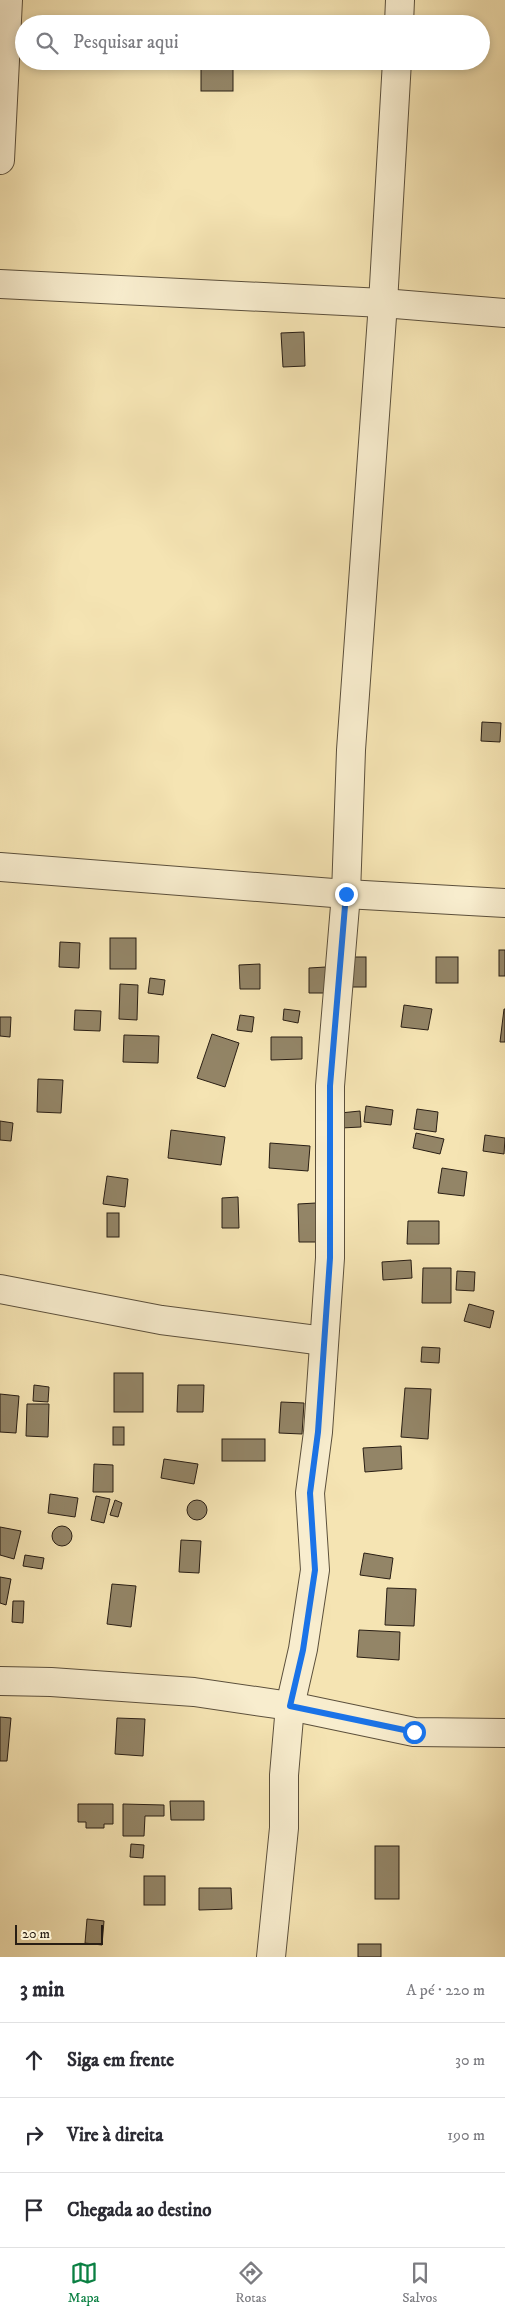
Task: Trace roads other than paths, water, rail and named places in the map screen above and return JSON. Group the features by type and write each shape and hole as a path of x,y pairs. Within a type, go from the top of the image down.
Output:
{"street":[{"path":"0,160 8,0"},
{"path":"399,15 400,0"},
{"path":"271,1957 284,1828 284,1775 290,1706 303,1650 315,1570 310,1493 318,1432 330,1258 330,1086 346,894 351,750 383,303 396,70"},
{"path":"0,284 383,303 505,312"},
{"path":"0,867 346,894 505,903"},
{"path":"0,1289 161,1320 324,1341"},
{"path":"0,1681 51,1682 194,1692 290,1706 414,1732 505,1733"}]}
